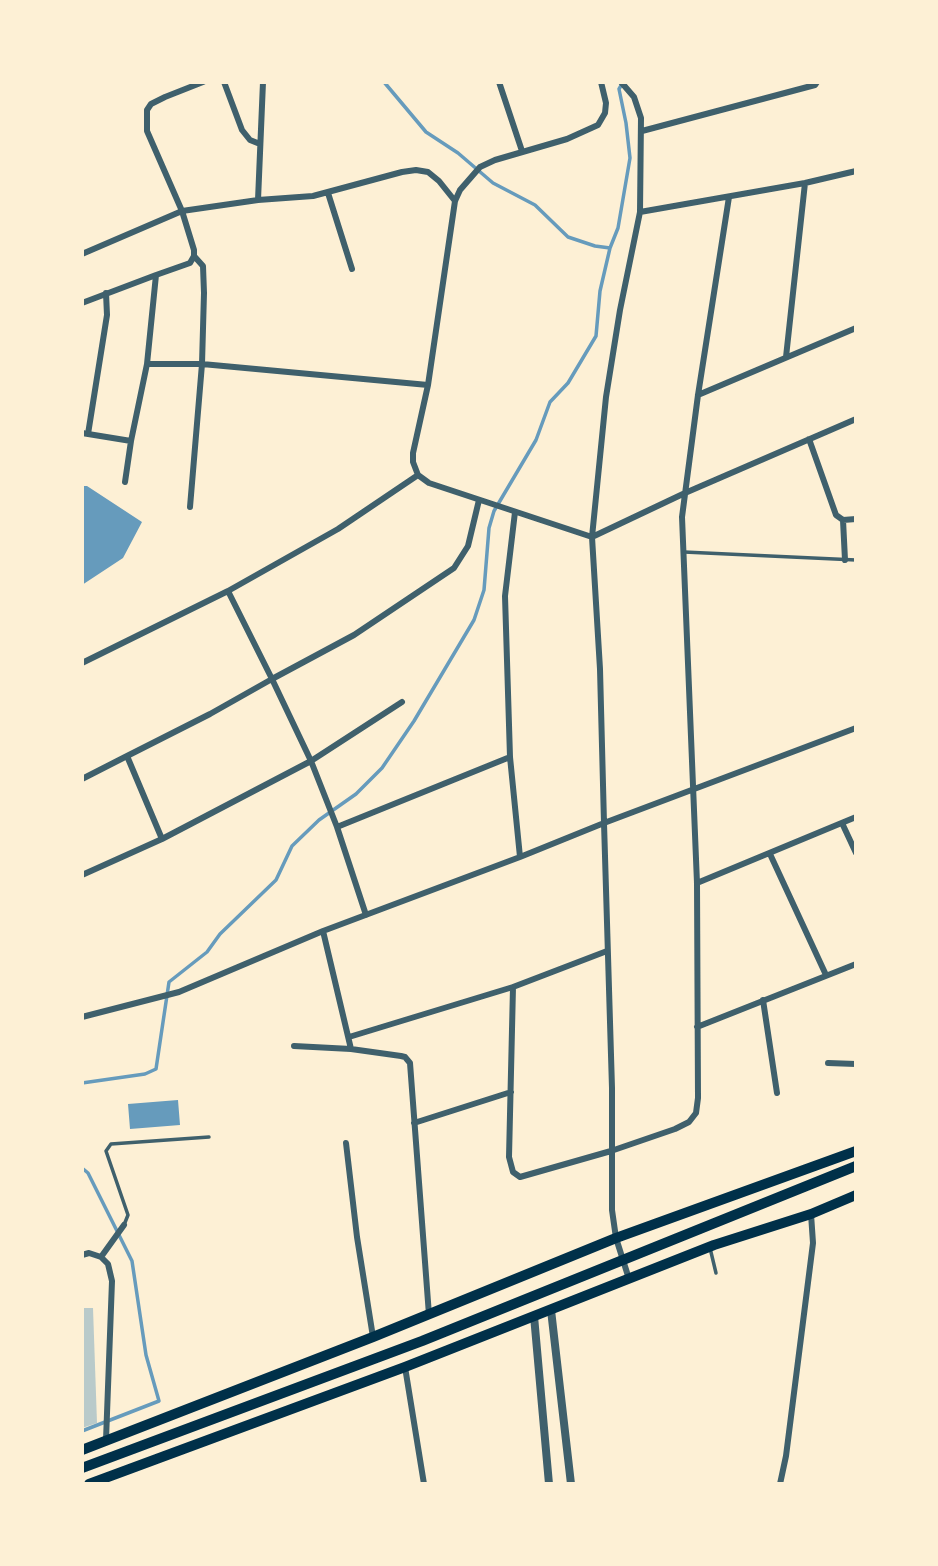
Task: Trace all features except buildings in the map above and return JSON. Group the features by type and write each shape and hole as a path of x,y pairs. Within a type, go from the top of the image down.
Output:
{"main road":[{"path":"82,1450 106,1436 373,1337 616,1238 856,1152"},
{"path":"82,1468 422,1341 856,1166"},
{"path":"89,1484 405,1367 709,1247 811,1214 856,1195"}],"street":[{"path":"190,507 202,364 204,271 201,261 194,256 182,211 146,131 146,116 151,104 203,82"},
{"path":"224,82 242,130 250,140 260,144"},
{"path":"258,201 264,82"},
{"path":"499,82 522,152"},
{"path":"601,82 606,103 605,113 598,125 567,139 480,167 455,201 428,385 414,453 413,461 418,475 429,483 592,537 685,493 856,419"},
{"path":"621,82 630,89 638,105 642,131 640,212 606,397 592,537 600,669 612,1088 612,1210 616,1238 629,1279"},
{"path":"642,131 816,85 817,82"},
{"path":"82,254 182,211 300,198 402,172 422,170 434,176 455,201"},
{"path":"640,212 805,183 856,170"},
{"path":"786,356 805,183"},
{"path":"328,193 352,269"},
{"path":"513,987 509,1157 516,1175 526,1176 611,1152 675,1129 693,1118 698,1098 697,883 695,790 682,551 685,493 698,395 729,197"},
{"path":"82,303 185,266 194,256"},
{"path":"125,482 147,364 156,275"},
{"path":"106,293 107,315 85,434 131,441"},
{"path":"698,395 856,328"},
{"path":"147,364 202,364 428,385"},
{"path":"809,439 836,514 843,520 856,519"},
{"path":"82,663 228,591 338,529 418,475"},
{"path":"82,779 210,714 354,635 454,568 468,546 479,500"},
{"path":"513,511 505,596 510,758 520,857"},
{"path":"843,520 845,560"},
{"path":"228,591 311,761 337,827 366,915"},
{"path":"82,875 162,839 311,761 402,702"},
{"path":"82,1017 176,993 323,931 856,728"},
{"path":"127,756 162,839"},
{"path":"337,827 510,758"},
{"path":"697,883 856,817"},
{"path":"842,823 856,853"},
{"path":"770,854 826,975"},
{"path":"323,931 351,1049"},
{"path":"349,1037 513,987 607,951"},
{"path":"697,1027 856,964"},
{"path":"763,1000 777,1093"},
{"path":"294,1046 351,1049 405,1057 408,1060 411,1069 429,1315"},
{"path":"828,1063 856,1064"},
{"path":"414,1124 511,1092"},
{"path":"346,1143 373,1337"},
{"path":"780,1484 786,1456 813,1243 811,1214"},
{"path":"101,1257 124,1225"},
{"path":"82,1255 89,1253 101,1257 108,1264 111,1281 106,1436"},
{"path":"551,1310 571,1484"},
{"path":"534,1316 549,1484"},
{"path":"405,1367 424,1484"}],"lane":[{"path":"682,551 856,561"},
{"path":"124,1225 128,1214 106,1150 111,1144 209,1137"},
{"path":"709,1247 716,1273"}],"shaded area":[{"path":"82,1308 93,1308 97,1423 82,1428"}],"water":[{"path":"82,486 87,486 142,522 123,558 82,585"},
{"path":"178,1100 180,1125 130,1129 128,1104"}],"waterway":[{"path":"384,82 426,132 458,153 493,183 535,205 568,237 610,248"},
{"path":"82,1083 145,1074 156,1069 169,982 207,952 220,934 276,880 292,846 319,820 356,794 382,768 414,721 474,620 484,590 489,528 494,511 536,440 550,402 568,383 596,336 600,291 610,248 618,228 630,158 619,89 622,84"},
{"path":"82,1168 88,1173 132,1261 146,1355 159,1401 82,1431"}]}
